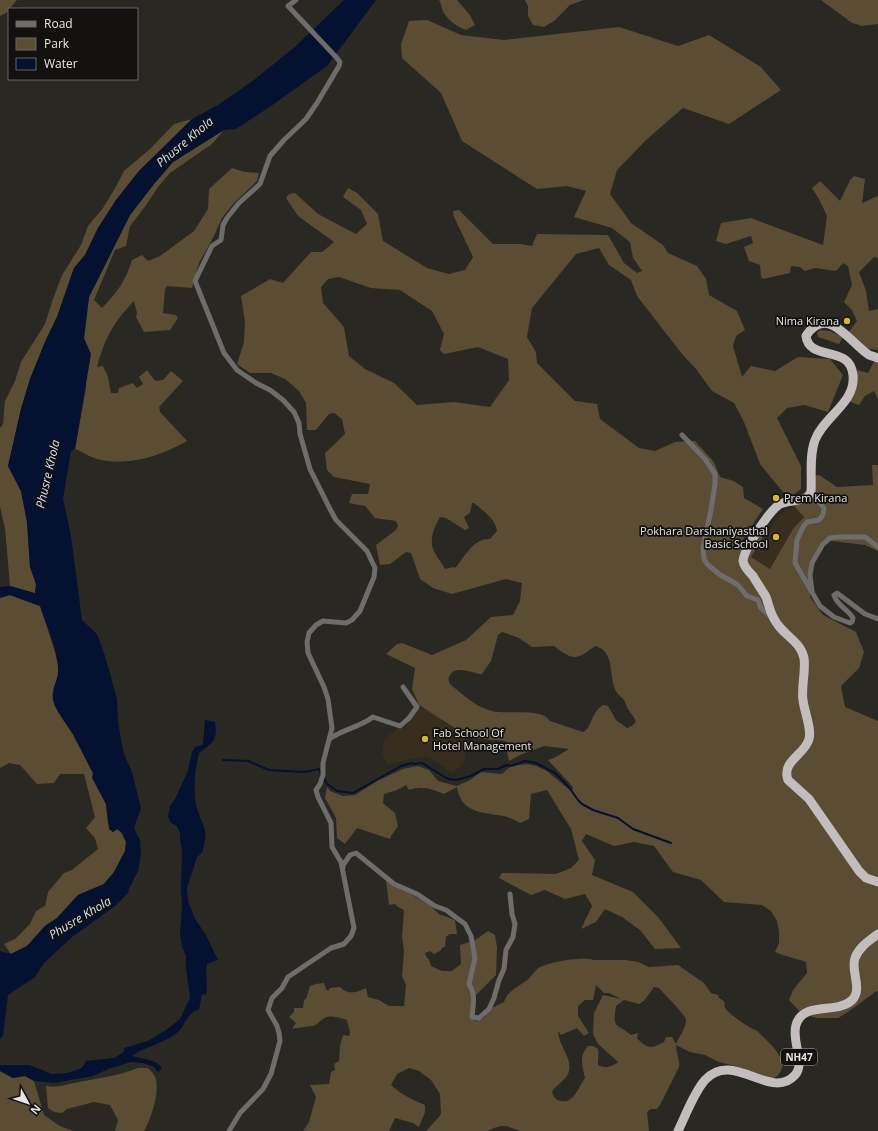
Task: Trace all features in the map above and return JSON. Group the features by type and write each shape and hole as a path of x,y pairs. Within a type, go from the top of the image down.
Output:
{"highway":[{"path":"878,358 870,355 844,332 832,325 824,323 814,326 806,336 806,342 810,347 839,356 848,364 851,369 853,383 852,390 822,428 815,440 811,458 811,492 806,498 785,502 768,516 744,554 743,564 766,597 771,616 779,627 802,651 804,664 803,700 809,729 809,739 803,750 788,766 786,776 788,780 808,799 859,871 866,878 878,882"},
{"name":"NH47","path":"678,1131 699,1090 706,1080 716,1072 722,1070 735,1071 775,1083 785,1082 795,1076 800,1062 795,1042 796,1025 799,1019 803,1014 812,1010 838,1007 854,998 857,987 854,965 855,958 866,943 878,934"}],"street":[{"path":"296,0 288,6 336,57 340,62 339,66 306,119 270,156 260,184 239,203 227,218 223,225 221,240 212,246 195,281 224,353 230,363 237,370 256,383 270,390 283,400 294,412 299,424 300,434 310,469 330,509 336,520 367,552 375,568 374,577 360,611 352,620 346,623 331,620 316,624 309,633 307,642 308,653 324,687 328,700 332,728 331,738 323,763 323,775 316,790 331,823 332,847 342,862 344,872"},
{"path":"682,435 705,459 715,474 711,510 703,548 704,559 707,564 719,574 738,586 747,596 758,600 761,608 771,616"},
{"path":"811,492 824,508 823,515 819,520 807,522 802,527 797,540 795,563 820,606 834,617 850,623 852,622 853,618 851,614 835,600 834,595 837,593 865,614 878,619"},
{"path":"812,594 810,575 812,563 823,544 830,538 865,537 878,547"},
{"path":"331,738 339,733 360,726 373,717 400,726 409,718 417,707 402,687"},
{"path":"229,1131 240,1113 268,1082 273,1069 280,1041 277,1026 268,1010 272,998 282,988 288,977 331,948 344,944 351,936 354,928 343,865 348,856 356,853 394,884 417,894 436,906 446,910 465,924 471,936 475,958 469,984 473,990 474,996 472,1017 476,1018 479,1018 487,1013 492,1004 504,969 506,950 514,937 515,924 512,914 510,894"}],"shaded area":[{"name":"Pokhara Darshaniyasthal Basic School","path":"794,506 804,517 793,529 770,569 751,557 780,514"},
{"name":"Fab School Of Hotel Management","path":"417,707 432,713 465,737 465,762 453,773 427,756 387,764 382,752 384,740 400,726 407,725"}],"green space":[{"path":"0,0 17,0 10,8 8,8 6,13 0,16"},
{"path":"439,0 457,0 470,15 475,25 466,30 456,25 444,13"},
{"path":"525,0 584,0 570,5 554,21 544,27 533,25 528,16 528,6"},
{"path":"821,0 878,0 878,24 862,26 852,23"},
{"path":"427,20 461,35 504,40 619,27 678,46 709,35 761,67 781,90 729,124 683,108 646,140 617,170 610,194 631,223 663,245 668,253 697,266 706,279 709,295 737,311 745,330 736,336 733,346 742,377 751,366 775,371 798,357 830,359 843,375 828,412 804,405 787,408 777,418 801,466 801,489 793,495 783,492 760,464 744,422 734,403 712,391 637,296 631,280 609,265 599,248 576,254 532,308 527,337 536,352 537,363 575,401 597,404 600,419 639,448 655,451 675,442 695,441 714,462 720,477 734,481 743,487 744,498 763,509 738,547 745,551 759,534 763,538 751,557 770,569 793,529 804,517 794,506 807,497 813,476 819,475 837,487 873,485 872,465 878,465 878,551 865,545 823,540 810,563 810,597 823,615 856,632 864,652 859,668 841,686 845,707 878,721 878,991 838,1018 818,1018 803,1015 789,1000 793,990 807,973 806,962 775,952 779,943 779,931 777,921 771,911 762,905 724,902 701,880 673,872 654,846 634,842 614,846 586,834 582,841 595,860 592,875 633,892 658,917 681,948 655,949 640,930 622,917 605,909 596,922 581,929 592,906 585,894 565,899 545,890 531,895 499,878 502,873 556,874 571,868 579,860 571,829 547,790 531,794 529,819 520,823 507,817 473,810 463,802 459,796 457,787 444,794 431,789 423,788 409,790 406,785 397,790 384,794 383,803 395,813 398,826 390,839 357,828 345,844 337,838 336,818 325,798 327,787 330,791 343,796 355,795 379,780 403,769 418,766 429,770 438,781 457,786 470,780 481,772 502,774 511,766 527,764 547,771 572,792 573,787 548,760 569,749 544,746 509,761 505,741 470,738 419,705 412,689 415,668 386,654 397,644 402,643 432,655 466,640 491,617 513,615 520,601 522,583 506,579 452,594 433,588 420,579 411,553 406,552 390,564 380,565 376,545 396,530 398,526 396,521 375,518 365,506 349,503 352,494 368,494 370,484 334,477 327,470 325,453 345,434 342,419 334,413 329,414 316,430 307,430 306,403 299,391 285,379 271,373 250,373 237,364 244,342 245,322 241,296 270,279 283,283 311,252 322,252 334,242 298,216 286,198 289,194 295,193 318,214 356,234 367,224 361,210 343,197 348,188 357,193 378,214 383,241 427,268 449,274 465,270 473,257 454,217 453,211 459,210 493,244 520,244 532,246 537,234 608,235 624,263 637,273 642,271 633,258 630,242 612,228 574,217 586,191 567,186 537,189 462,141 441,93 402,58 401,44 409,21","holes":["339,277 371,288 400,290 432,311 444,334 440,350 444,354 478,347 508,359 509,380 490,407 454,402 417,405 394,383 365,369 349,356 344,327 323,303 321,287 328,279","472,503 474,503 494,522 497,531 490,539 474,545 455,568 445,569 436,555 432,544 433,535 440,517 446,518 465,530 469,528 464,517 470,513","502,632 519,638 532,647 554,646 565,654 574,657 583,654 595,646 602,649 609,659 612,679 616,691 624,700 636,722 627,728 616,720 608,706 603,705 596,712 588,728 583,732 550,721 540,714 492,711 473,702 452,686 449,681 449,677 451,673 459,670 482,674 491,661 498,635"]},
{"path":"192,119 139,171 116,200 98,228 85,255 74,268 57,317 30,379 21,409 8,466 21,491 27,522 30,567 36,584 35,594 10,586 5,528 0,507 0,428 3,424 5,401 15,381 21,362 45,324 62,275 81,245 88,226 103,208 124,171 150,149 174,124"},
{"path":"224,130 212,144 170,173 158,187 130,226 126,246 115,250 94,300 102,308 120,286 127,274 132,260 142,255 148,261 160,256 194,231 208,209 209,189 232,168 245,172 259,173 257,181 234,203 222,218 199,263 192,288 167,286 165,290 163,313 176,315 178,318 170,330 144,332 136,317 137,313 134,301 120,317 111,331 103,348 97,367 103,366 108,377 111,393 118,393 119,388 133,383 137,388 143,384 139,377 147,370 155,381 163,380 171,371 183,381 159,407 160,412 187,441 144,459 120,462 95,458 75,449 86,388 84,338 89,297 130,215 154,184 173,162"},
{"path":"854,176 865,179 862,203 878,196 878,258 874,257 859,272 866,291 869,311 878,309 878,350 864,348 847,334 857,321 852,310 844,302 852,285 848,266 843,263 836,271 815,268 805,271 800,267 791,266 790,273 763,279 761,277 760,265 749,261 744,247 753,243 751,236 726,244 716,241 721,223 751,218 823,245 827,216 812,188 820,181 840,201 850,180"},
{"path":"820,330 830,331 843,337 839,344 818,337 817,333"},
{"path":"875,360 878,361 878,399 874,391 865,396 859,405 848,401 855,391 857,383 857,370 868,373"},
{"path":"10,595 40,606 59,669 58,679 54,687 53,700 57,710 73,735 93,773 106,804 108,823 113,832 117,829 122,833 126,842 125,851 114,872 104,884 78,895 57,918 45,926 27,946 11,954 4,944 15,939 30,924 36,911 45,906 48,892 64,873 72,870 98,849 95,838 86,828 95,817 84,774 60,774 54,783 37,784 20,765 9,763 0,768 0,598"},
{"path":"386,881 430,905 439,914 455,920 457,934 450,934 446,937 445,947 443,947 440,951 434,954 430,951 425,953 431,966 442,971 452,971 461,964 460,945 474,941 488,931 495,935 497,947 496,975 476,995 474,1015 475,1021 484,1018 492,1008 504,1002 505,998 510,993 527,980 537,969 548,964 565,960 589,959 626,960 638,962 649,967 678,965 704,983 711,993 718,995 719,998 724,1001 727,1010 744,1024 756,1030 773,1047 781,1060 782,1067 780,1073 773,1079 767,1079 735,1066 719,1062 705,1055 690,1052 676,1045 679,1067 660,1105 657,1109 651,1109 647,1112 649,1131 520,1131 511,1127 501,1126 488,1131 426,1131 441,1113 440,1094 431,1080 419,1071 409,1068 397,1074 391,1085 407,1096 425,1105 425,1112 419,1127 413,1123 395,1118 389,1131 303,1131 309,1122 316,1097 310,1085 329,1084 331,1072 335,1070 334,1064 339,1061 340,1046 343,1035 349,1036 350,1032 347,1020 338,1017 323,1019 314,1026 293,1029 296,1023 289,1017 294,1012 294,1008 303,1008 304,1000 306,999 310,986 324,983 328,991 330,988 340,987 349,992 359,991 366,988 368,997 379,1000 389,1006 404,1006 406,985 402,976 404,951 402,936 404,910 395,904 389,905","holes":["596,985 604,993 609,993 621,999 603,995 594,1013 593,1034 598,1044 618,1062 608,1067 598,1065 598,1049 593,1046 588,1046 582,1057 585,1078 573,1097 566,1101 559,1101 555,1098 552,1092 555,1087 567,1076 569,1065 558,1031 561,1035 577,1028 584,1036 589,1033 578,1016 578,1006 585,1000 593,1000","654,987 659,988 685,1017 685,1026 676,1044 672,1037 666,1037 664,1042 660,1044 653,1047 647,1046 637,1038 638,1033 631,1035 615,1023 616,1006 624,1000 639,1004 644,1001"]},
{"path":"138,1068 148,1068 154,1074 157,1087 155,1103 144,1131 115,1131 118,1120 110,1105 94,1102 67,1109 62,1113 54,1112 48,1108 46,1086 60,1086 106,1077"},
{"path":"0,1071 13,1078 25,1076 34,1081 44,1115 60,1126 73,1131 0,1131"}],"water":[{"name":"Phusre Khola","path":"344,0 376,0 327,66 236,129 224,130 173,162 130,215 89,297 84,338 91,354 75,449 71,451 63,499 71,536 82,620 97,634 105,656 117,699 118,723 124,754 132,772 141,808 134,828 140,840 141,854 138,871 128,893 115,906 72,937 44,963 35,977 8,995 3,1036 0,1039 0,951 11,954 27,946 45,926 57,918 78,895 104,884 114,872 125,851 126,842 122,833 117,829 113,832 109,829 106,804 92,778 93,773 73,734 54,704 53,692 58,675 58,664 49,630 40,606 10,595 0,598 0,587 10,586 35,593 36,584 30,567 27,522 21,491 8,466 21,409 30,379 57,317 74,268 85,255 98,228 116,200 139,171 192,119 218,105 254,80 296,46"},
{"path":"205,720 215,722 216,733 211,744 199,753 196,772 196,805 205,831 205,839 202,853 197,857 187,888 188,901 195,919 206,935 218,960 207,964 206,995 202,994 199,1010 192,1013 178,1032 173,1036 132,1056 156,1063 162,1068 158,1072 154,1067 143,1063 131,1062 108,1069 93,1076 54,1083 34,1081 25,1076 13,1078 0,1071 0,1065 29,1065 52,1074 67,1073 82,1068 86,1061 114,1058 124,1052 124,1048 148,1041 180,1019 190,998 186,956 182,947 180,933 182,906 182,849 180,833 177,826 171,823 168,816 170,806 175,799 188,771 192,752 195,747 203,745"}],"waterway":[{"path":"223,760 248,761 269,770 304,772 319,769 321,774"},
{"path":"323,777 327,784 337,791 353,793 401,766 412,763 422,763 448,779 456,780 471,776 484,769 498,769 507,765 511,766 525,761 536,763 555,773 568,786 582,804 593,810 618,818 633,829 671,843"}],"place":[{"name":"Nima Kirana","path":"847,321"},
{"name":"Prem Kirana","path":"776,498"},
{"name":"Pokhara Darshaniyasthal Basic School","path":"776,537"},
{"name":"Fab School Of Hotel Management","path":"425,739"}]}
